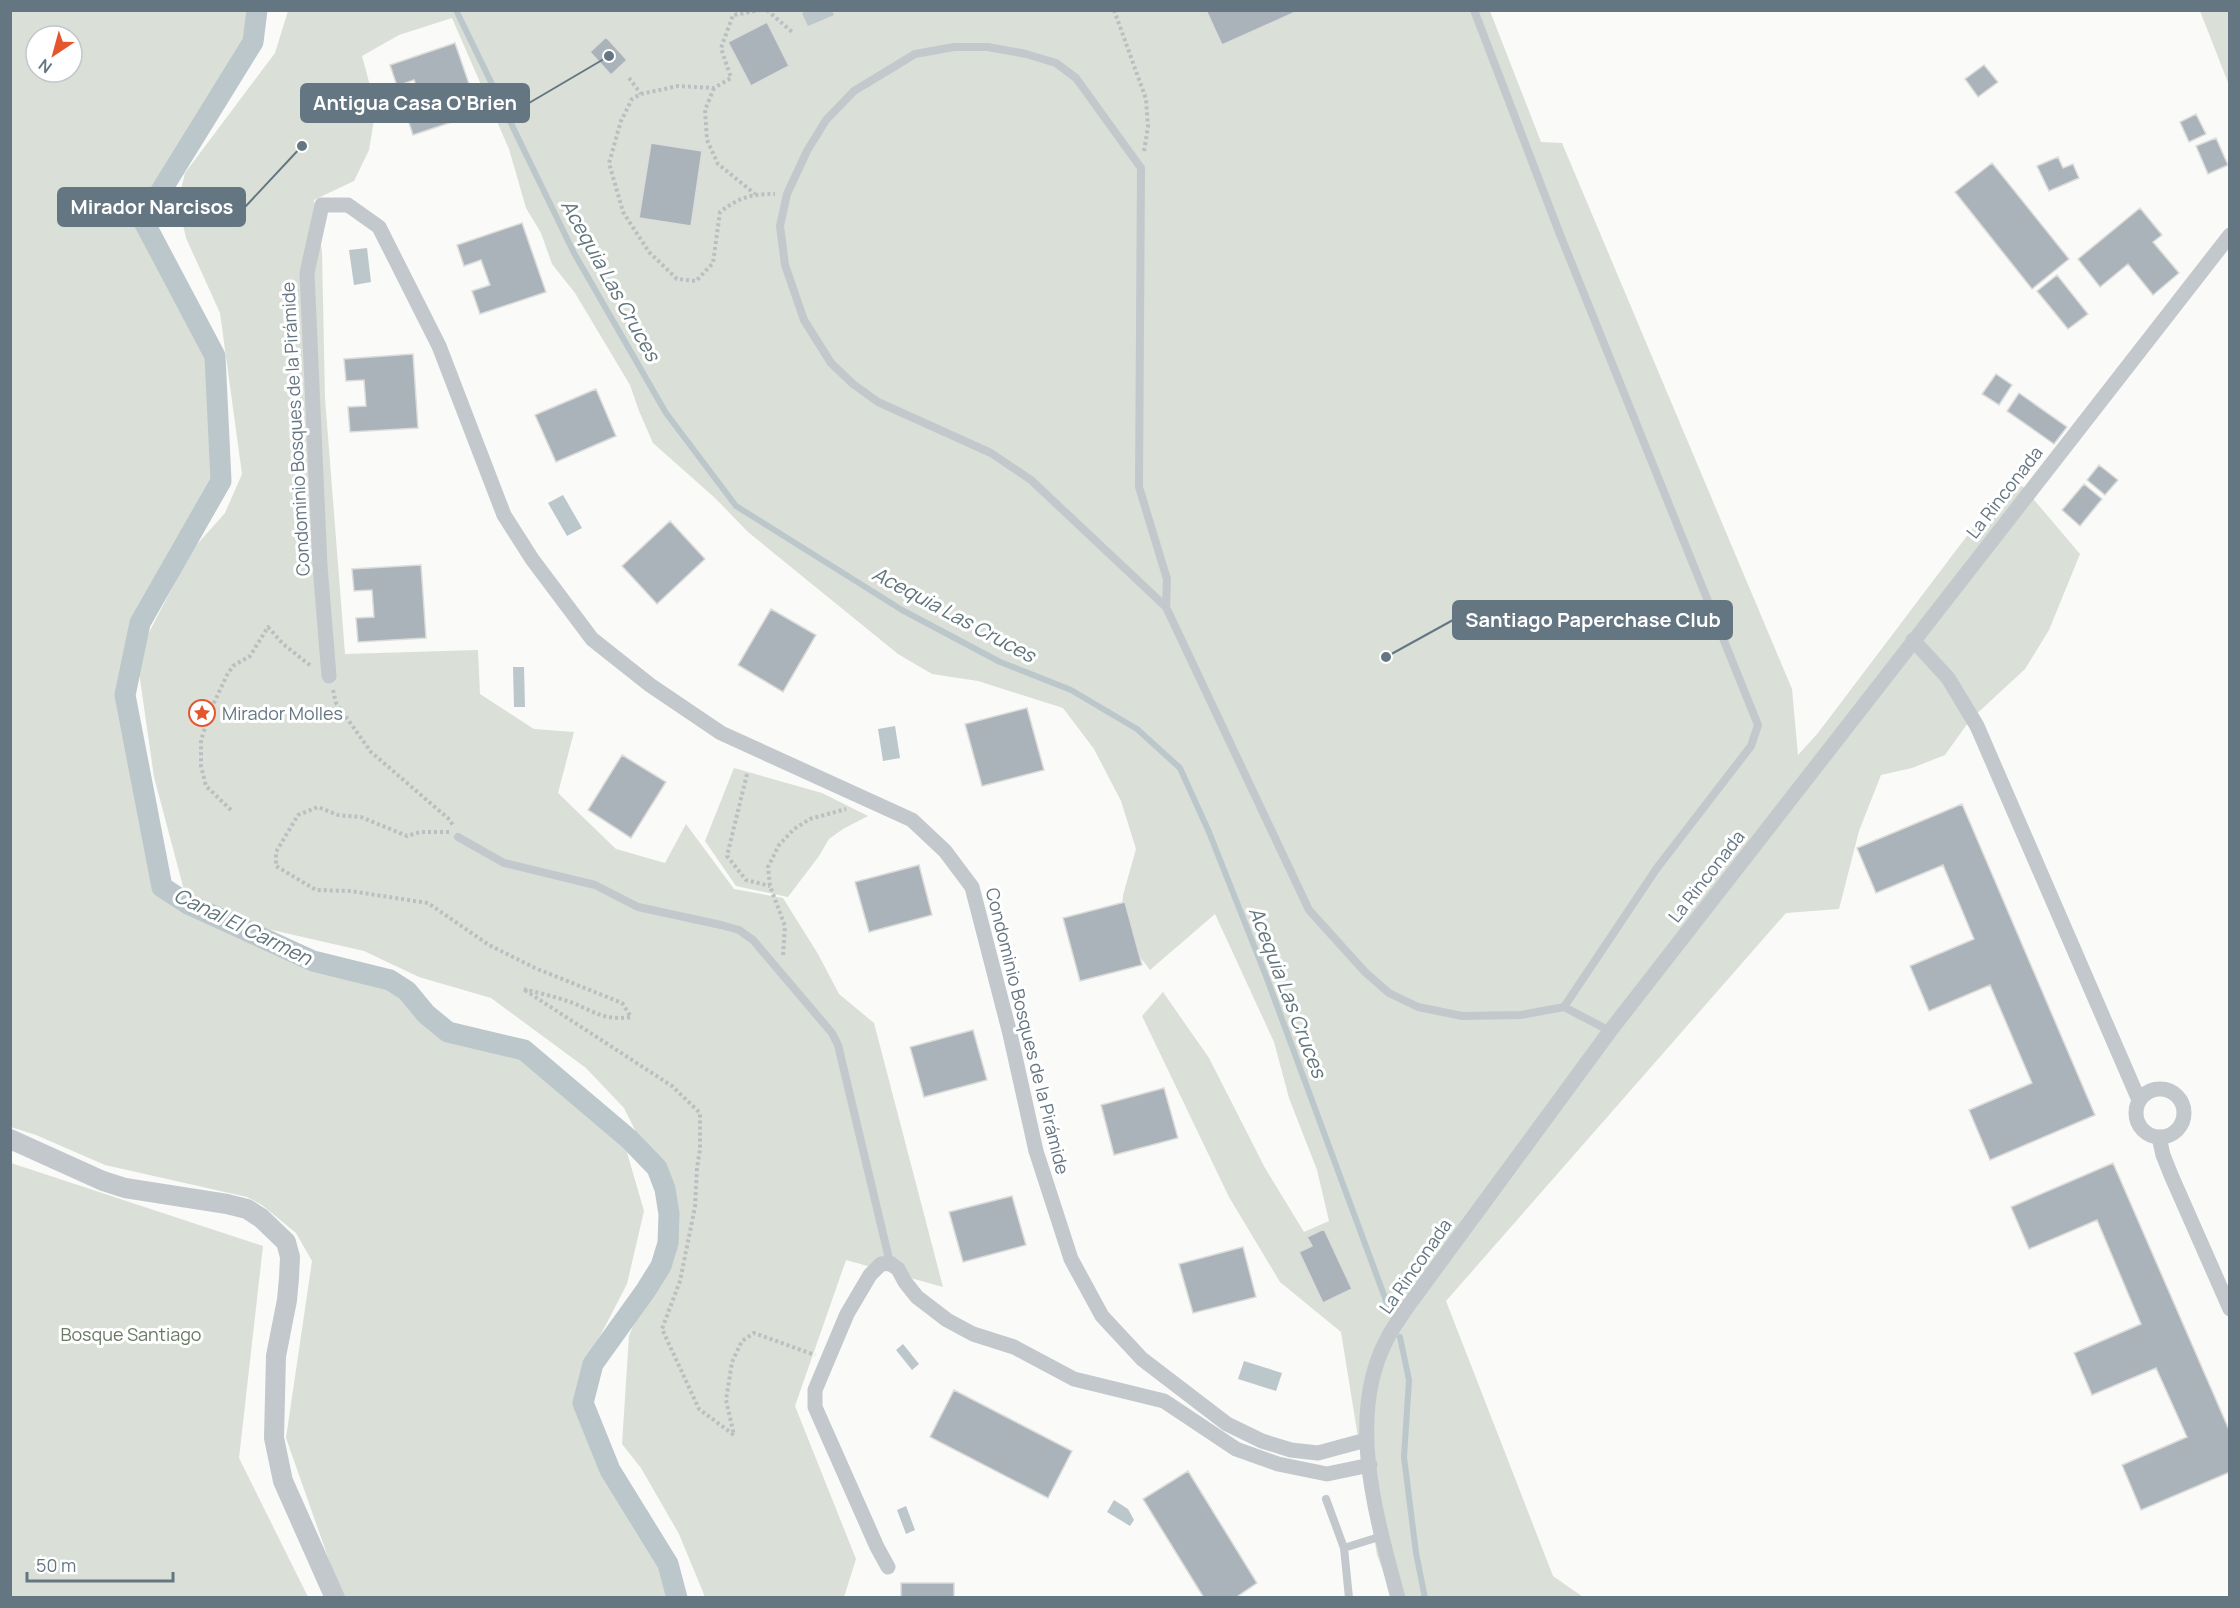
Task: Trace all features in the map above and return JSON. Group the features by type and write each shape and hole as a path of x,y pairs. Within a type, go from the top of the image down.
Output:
{"street":[{"name":"Condominio Bosques de la Pirámide","path":"329,676 320,566 307,273 322,205 348,205 379,227 440,346 504,515 532,559 592,639 650,685 721,733 912,820 945,851 972,887 1010,1034 1036,1151 1071,1259 1102,1316 1142,1359 1227,1424 1262,1441 1291,1450 1318,1453 1366,1440"},
{"name":"La Rinconada","path":"1398,1598 1382,1536 1366,1440 1368,1407 1374,1374 1385,1342 1405,1310 1610,1031 2229,235"},
{"path":"1913,640 1948,678 1977,726 2139,1100"},
{"path":"2160,1089 2168,1090 2181,1101 2184,1108 2182,1124 2171,1135 2159,1137 2148,1135 2137,1123 2136,1107 2139,1100 2152,1090 2160,1089"},
{"path":"2159,1137 2171,1175 2229,1309"},
{"path":"10,1138 49,1157 125,1188 247,1209 261,1218 286,1242 290,1257 288,1300 276,1356 274,1438 283,1481 335,1598"},
{"path":"888,1567 815,1407 815,1390 847,1314 881,1264 890,1263 898,1269 917,1297 947,1320 973,1334 1014,1347 1074,1380 1164,1401 1236,1449 1278,1464 1327,1474 1370,1465"}],"lane":[{"path":"1474,10 1559,232 1758,725 1751,746 1657,868 1564,1007"},
{"path":"1166,607 1167,579 1139,487 1141,168 1076,78 1056,63 1026,54 988,47 954,47 915,54 854,91 826,120 807,151 787,194 780,226 785,265 804,320 831,363 853,384 878,402 991,453 1031,480 1166,607 1309,910 1365,972 1389,993 1418,1007 1462,1016 1521,1015 1564,1007 1610,1031"},
{"path":"458,837 504,863 595,885 638,907 739,930 753,940 832,1033 838,1046 890,1263"},
{"path":"1326,1498 1344,1548 1349,1598"},
{"path":"1344,1548 1382,1536"}],"path":[{"path":"761,10 733,13 720,48 731,78 714,87 678,86 641,94 632,99 621,121 609,163 624,212 649,252 677,279 696,281 713,263 720,212 735,200 755,194 787,194"},
{"path":"767,10 792,32"},
{"path":"1114,10 1146,99 1148,127 1141,168"},
{"path":"629,78 641,94"},
{"path":"714,87 705,110 707,140 718,164 755,194"},
{"path":"231,810 206,786 201,766 201,740 212,707 227,675 233,666 250,656 268,627 310,666 329,676 336,703 371,752 450,820 458,837"},
{"path":"747,774 727,856 746,880 770,886"},
{"path":"458,837 451,832 420,832 407,836 361,817 338,815 318,807 298,815 276,852 276,866 316,890 350,891 428,903 489,945 535,968 622,1003 631,1017 618,1019 597,1015 573,1003 523,989 672,1086 699,1113 700,1149 695,1207 680,1281 662,1329 699,1409 734,1435 726,1400 732,1362 742,1341 754,1333 818,1356"},
{"path":"782,973 785,926 770,886 768,867 779,844 794,830 810,819 849,808"}],"green space":[{"path":"10,11 250,11 247,40 136,219 209,357 214,479 134,621 119,695 157,891 185,909 308,965 375,974 453,1027 501,1039 537,1065 624,1142 644,1211 627,1284 586,1363 593,1418 619,1479 662,1545 672,1597 342,1597 286,1438 312,1261 296,1233 262,1205 247,1197 105,1165 36,1135 11,1127"},
{"path":"288,11 1490,11 1541,142 1562,143 1792,689 1798,755 1818,733 2013,475 2080,554 2049,630 2025,669 1970,720 1945,755 1912,768 1881,775 1859,831 1839,909 1786,913 1446,1301 1553,1576 1583,1597 1393,1597 1377,1555 1341,1332 1280,1282 1229,1197 1142,1016 1163,992 1209,1058 1265,1168 1304,1232 1329,1221 1317,1170 1289,1098 1274,1042 1215,914 1150,970 1120,931 1123,895 1136,849 1121,801 1094,749 1063,708 978,681 932,674 898,654 748,532 715,498 653,443 630,385 575,293 552,264 541,233 526,208 509,149 452,18 399,35 362,56 376,108 369,150 354,181 314,200 322,252 325,398 345,654 478,650 480,694 534,729 574,732 558,793 616,849 665,863 686,824 734,889 783,898 818,954 839,994 874,1023 943,1287 846,1260 795,1406 856,1559 844,1597 705,1597 679,1534 641,1468 622,1444 629,1336 643,1301 655,1287 663,1213 649,1158 624,1108 586,1068 491,998 419,977 364,951 259,927 214,908 184,890 154,777 139,672 146,638 192,550 225,513 242,474 220,313 186,238 178,202 185,173 275,53"},
{"path":"2200,11 2229,11 2229,85"},
{"path":"734,768 822,793 868,816 829,839 788,897 736,886 705,841"},
{"name":"Bosque Santiago","path":"11,1163 263,1246 239,1458 308,1597 11,1597"}],"shaded area":[{"path":"832,11 834,15 808,26 802,13"},
{"path":"367,248 371,282 354,285 349,250"},
{"path":"563,495 582,528 567,536 548,503"},
{"path":"513,667 524,667 525,707 514,707"},
{"path":"895,726 900,758 883,761 878,729"},
{"path":"903,1344 919,1364 912,1370 896,1350"},
{"path":"1244,1361 1282,1373 1276,1391 1238,1379"},
{"path":"1114,1500 1128,1509 1134,1520 1130,1526 1107,1512"},
{"path":"906,1506 915,1530 906,1534 897,1510"}],"building":[{"path":"1206,10 1300,10 1222,45"},
{"path":"767,22 789,66 751,86 728,42"},
{"path":"606,37 627,60 611,75 590,52"},
{"path":"455,43 479,113 413,135 405,111 423,105 414,80 397,86 390,65"},
{"path":"1984,65 1998,82 1978,97 1965,79"},
{"path":"2196,114 2206,134 2189,142 2180,122"},
{"path":"2216,138 2228,165 2208,174 2196,146"},
{"path":"651,143 702,151 691,226 639,218"},
{"path":"2058,157 2063,168 2073,164 2079,178 2049,191 2037,166"},
{"path":"1992,163 2069,259 2032,289 1955,192"},
{"path":"2140,208 2162,235 2153,242 2179,273 2153,295 2128,264 2100,287 2078,259"},
{"path":"522,223 546,292 480,314 472,291 490,285 481,260 464,266 457,245"},
{"path":"2057,275 2088,314 2068,329 2037,291"},
{"path":"413,354 418,428 350,432 348,407 366,406 364,380 346,381 344,359"},
{"path":"1996,374 2012,385 1999,405 1982,394"},
{"path":"596,389 616,436 556,462 535,415"},
{"path":"2019,393 2067,427 2054,444 2007,411"},
{"path":"2099,465 2118,480 2105,495 2087,480"},
{"path":"2084,484 2102,499 2080,526 2062,510"},
{"path":"670,521 705,559 657,604 622,566"},
{"path":"421,565 426,638 358,642 356,618 374,617 372,590 354,591 352,569"},
{"path":"771,609 816,635 783,692 738,665"},
{"path":"1027,708 1044,770 982,786 965,724"},
{"path":"622,755 666,782 631,838 588,810"},
{"path":"1962,804 2095,1115 1990,1160 1969,1110 2032,1083 1990,985 1929,1011 1910,966 1974,939 1943,865 1876,893 1857,848"},
{"path":"919,865 932,915 869,932 855,882"},
{"path":"1125,902 1142,965 1080,981 1063,918"},
{"path":"973,1030 987,1080 924,1097 910,1047"},
{"path":"1164,1088 1178,1138 1114,1155 1101,1105"},
{"path":"2113,1163 2230,1432 2230,1472 2141,1510 2122,1465 2187,1437 2156,1368 2092,1395 2074,1353 2141,1324 2097,1220 2029,1249 2011,1207"},
{"path":"1012,1196 1026,1245 963,1262 949,1212"},
{"path":"1324,1229 1352,1289 1323,1303 1299,1252 1312,1246 1307,1237"},
{"path":"1243,1247 1256,1297 1193,1313 1179,1264"},
{"path":"954,1390 1072,1451 1048,1498 930,1437"},
{"path":"1188,1471 1257,1583 1235,1598 1204,1598 1143,1499"},
{"path":"901,1583 954,1583 954,1598 901,1598"}],"waterway":[{"name":"Canal El Carmen","path":"257,10 253,42 143,220 215,356 221,481 140,623 125,695 162,887 188,904 313,961 390,980 407,991 426,1014 448,1032 524,1050 629,1139 657,1168 665,1189 669,1214 668,1243 661,1266 593,1364 583,1403 610,1470 668,1564 677,1598"},
{"name":"Acequia Las Cruces","path":"456,10 574,253 666,413 736,506 902,610 1000,662 1071,690 1137,729 1180,768 1209,832 1266,976 1388,1306"},
{"name":"Acequia Las Cruces","path":"1400,1337 1409,1380 1404,1457 1416,1553 1425,1598"}],"place":[{"name":"Antigua Casa O'Brien","path":"609,56"},
{"name":"Mirador Narcisos","path":"302,146"},
{"name":"Santiago Paperchase Club","path":"1386,657"},
{"name":"Mirador Molles","path":"202,713"}]}
